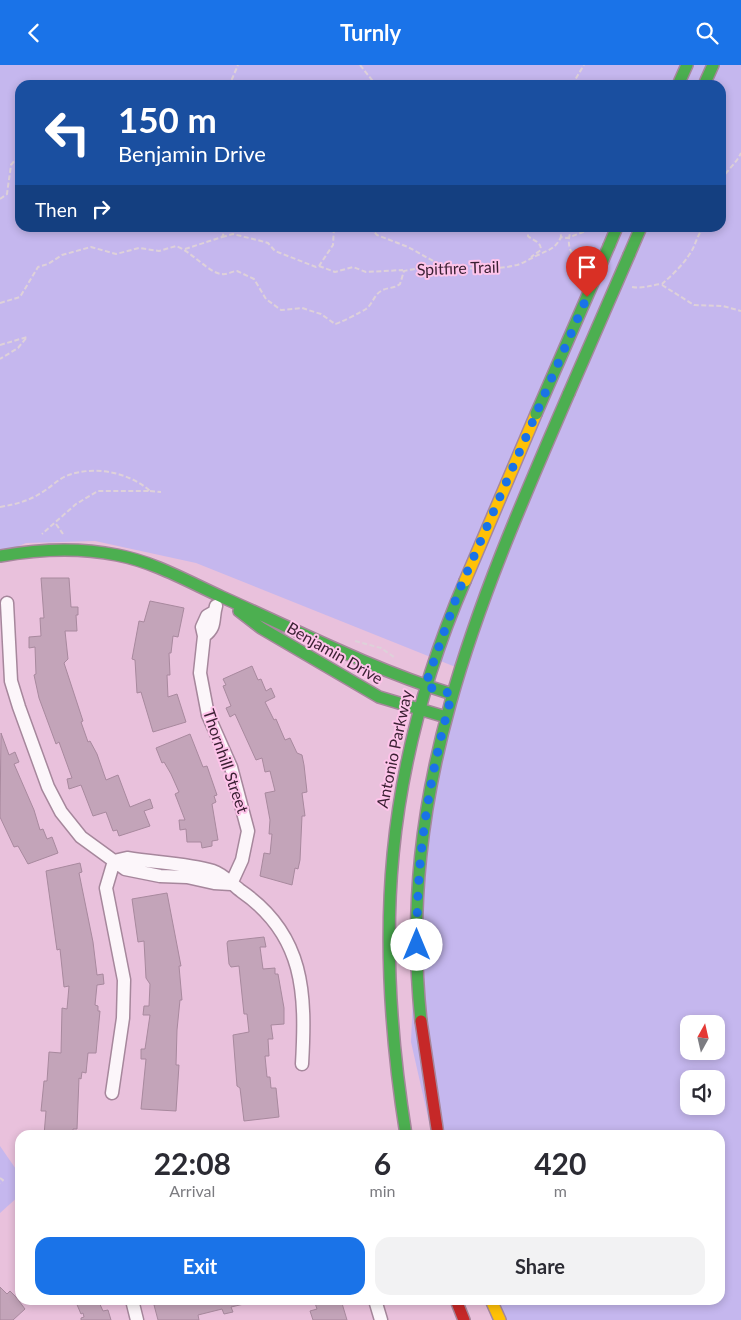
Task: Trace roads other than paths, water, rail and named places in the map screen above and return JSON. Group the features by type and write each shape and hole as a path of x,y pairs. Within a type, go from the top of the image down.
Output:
{"main road":[{"path":"680,80 687,65"},
{"path":"706,80 713,65"},
{"name":"Antonio Parkway","path":"405,1130 397,1084 390,1024 387,957 388,902 395,825 417,710 458,593 615,232"},
{"path":"437,1130 421,1030 417,972 417,887 426,803 452,694 474,626 569,393 639,232"},
{"name":"Benjamin Drive","path":"0,556 42,550 104,553 152,565 390,674 452,694"},
{"name":"Benjamin Drive","path":"219,595 260,628 337,675 379,697 417,710 446,717"},
{"path":"458,1305 464,1320"},
{"path":"493,1305 500,1320"}],"street":[{"name":"Thornhill Street","path":"219,595 214,612 216,620 211,631 204,636 200,673 208,715 231,767 248,831 242,860 231,884"},
{"path":"7,603 11,681 48,787 61,812 81,837 114,861"},
{"path":"114,861 126,858 216,871 261,907 275,923 290,949 299,970 303,996 302,1064"},
{"path":"112,1093 122,1028 124,980 106,888 114,861"},
{"path":"133,1305 137,1320"},
{"path":"376,1305 381,1320"}]}
